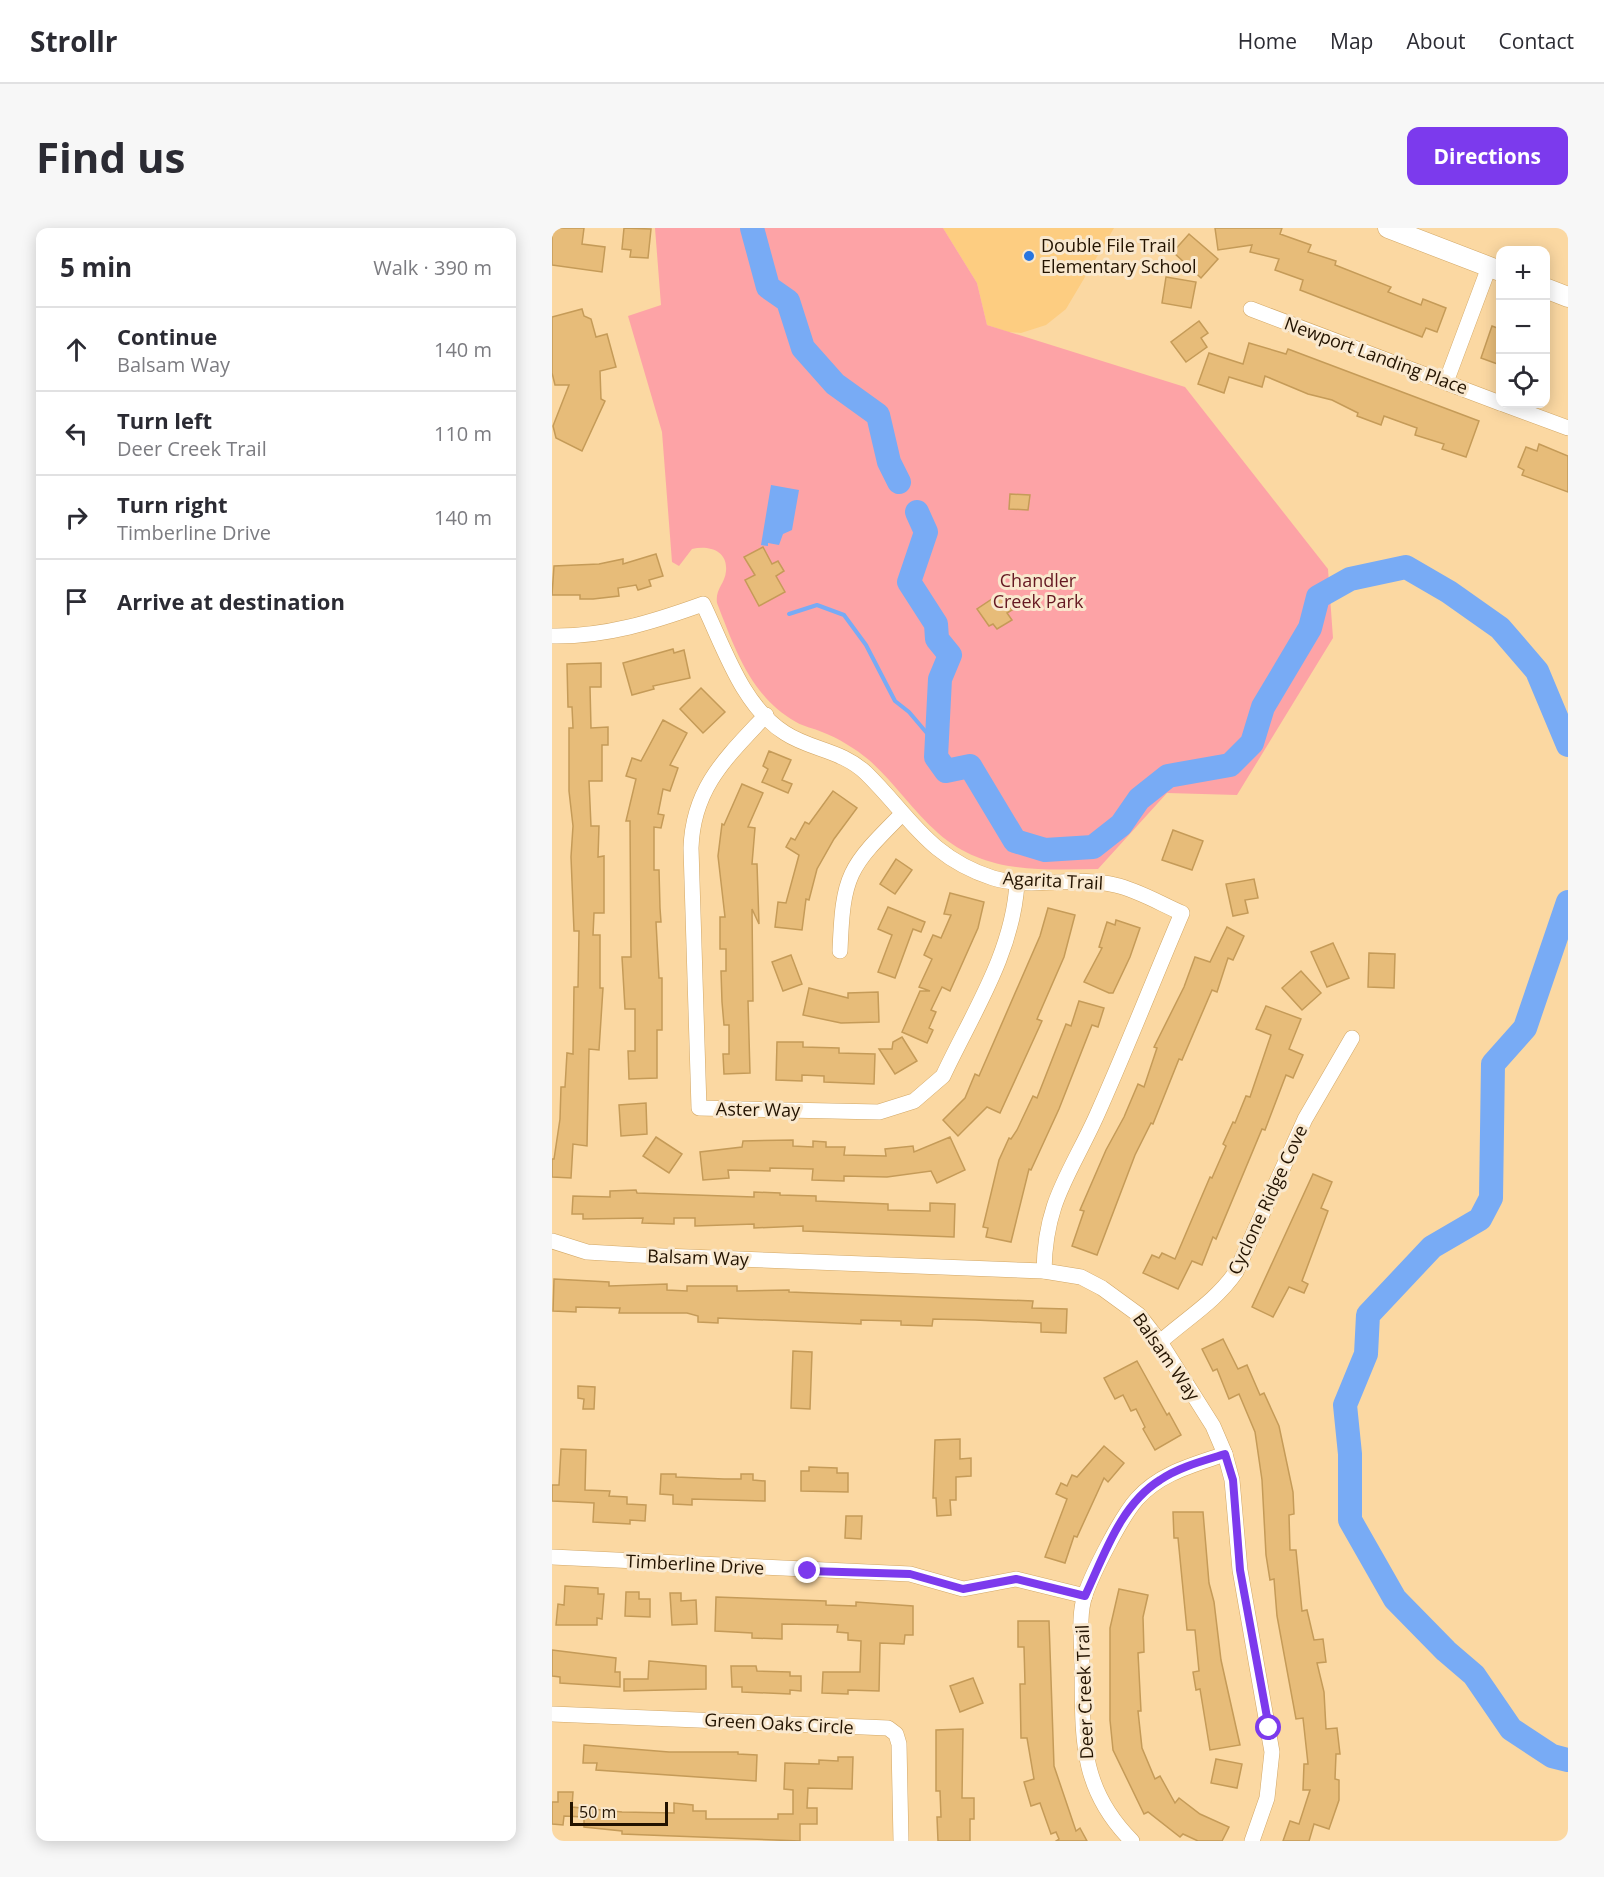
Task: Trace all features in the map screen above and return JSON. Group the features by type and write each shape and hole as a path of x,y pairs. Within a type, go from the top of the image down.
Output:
{"street":[{"path":"1388,228 1495,269 1446,382"},
{"path":"1550,290 1568,297"},
{"name":"Newport Landing Place","path":"1251,309 1496,401"},
{"name":"Newport Landing Place","path":"1515,408 1568,428"},
{"name":"Agarita Trail","path":"552,636 599,634 642,625 703,604 740,682 766,715 785,733 850,761 865,772 917,832 953,860 994,878 1017,883 1115,884 1182,913 1096,1117 1053,1201 1045,1234 1044,1271"},
{"name":"Aster Way","path":"766,715 720,764 703,793 695,815 691,849 692,943 699,1108 879,1112 906,1105 930,1090 943,1076 1004,951 1012,925 1017,883"},
{"path":"840,951 842,905 851,872 866,851 902,814"},
{"name":"Cyclone Ridge Cove","path":"1160,1342 1199,1313 1226,1287 1236,1272 1305,1119 1352,1038"},
{"name":"Balsam Way","path":"552,1241 587,1252 1044,1271 1081,1277 1102,1288 1139,1315 1160,1342 1213,1426 1233,1480 1240,1570 1272,1752 1267,1798 1252,1841"},
{"name":"Deer Creek Trail","path":"1132,1841 1109,1815 1100,1799 1084,1753 1081,1625 1085,1596 1123,1517 1137,1498 1162,1478 1225,1454"},
{"name":"Timberline Drive","path":"552,1557 910,1574 963,1589 1016,1579 1085,1596"},
{"name":"Green Oaks Circle","path":"552,1714 888,1728 896,1734 899,1744 901,1841"}],"shaded area":[{"name":"Double File Trail Elementary School","path":"943,228 1114,228 1066,309 1046,325 1021,333 1008,332 987,325 977,283"}],"green space":[{"name":"Chandler Creek Park","path":"655,228 943,228 977,283 987,325 1185,387 1328,569 1333,638 1237,795 1167,793 1098,869 1055,870 1014,867 974,856 956,846 938,833 869,760 847,744 802,725 780,712 767,699 746,670 717,603 717,594 726,571 724,558 716,551 698,548 692,549 679,566 672,562 662,432 628,316 661,305"}],"water":[{"path":"771,485 799,490 792,530 783,534 779,545 768,543 768,546 761,545"}],"building":[{"path":"552,228 584,228 582,244 605,247 602,272 552,265"},
{"path":"624,228 651,229 648,258 630,257 631,250 622,249"},
{"path":"1215,228 1282,228 1280,234 1311,245 1308,252 1336,261 1335,265 1391,287 1388,292 1421,305 1423,299 1446,308 1437,332 1426,328 1422,337 1300,290 1303,280 1275,270 1279,259 1250,252 1252,245 1218,250"},
{"path":"1189,234 1218,259 1201,278 1173,252"},
{"path":"1166,277 1196,282 1191,308 1162,303"},
{"path":"582,309 584,316 591,319 596,337 607,334 616,367 600,371 601,399 605,401 582,451 556,438 553,426 569,385 555,385 552,373 552,317"},
{"path":"1199,321 1208,333 1201,338 1207,347 1186,362 1171,342"},
{"path":"1492,326 1496,328 1496,364 1481,358"},
{"path":"1249,343 1286,354 1288,349 1479,421 1466,457 1442,449 1444,444 1415,435 1417,428 1384,416 1381,425 1357,416 1358,413 1332,400 1308,394 1265,376 1262,387 1229,377 1224,393 1198,384 1209,353 1243,364"},
{"path":"1539,444 1568,456 1568,492 1522,475 1524,470 1518,467 1526,447 1537,451"},
{"path":"1010,494 1030,495 1028,510 1009,509"},
{"path":"763,547 772,564 778,561 784,571 776,576 785,592 759,606 745,580 755,575 744,557"},
{"path":"656,554 663,576 649,580 651,586 638,590 636,585 618,588 619,596 593,599 580,599 580,595 552,595 554,566 599,564 623,559 623,564"},
{"path":"1001,593 1012,610 1007,613 1012,620 997,629 993,624 989,626 977,609"},
{"path":"673,649 674,653 684,650 690,678 653,686 654,689 632,695 623,663"},
{"path":"601,663 601,687 590,687 591,728 608,727 608,745 602,745 602,781 589,781 591,826 599,826 598,857 604,856 604,913 594,913 593,935 600,935 600,988 603,988 599,1050 589,1049 587,1146 573,1144 571,1178 552,1177 552,1159 554,1159 560,1119 561,1087 565,1087 567,1053 573,1054 574,987 578,987 579,931 574,931 571,857 573,826 569,791 569,728 573,728 572,707 568,707 567,664"},
{"path":"701,688 725,712 703,733 680,709"},
{"path":"663,720 687,733 670,765 678,768 670,791 663,789 658,814 664,815 661,828 654,827 654,870 659,870 661,922 656,922 659,978 662,978 662,1030 657,1030 657,1078 629,1079 628,1051 635,1051 635,1009 625,1009 622,957 631,957 630,821 626,821 636,779 626,776 632,758 641,761"},
{"path":"769,751 791,760 782,780 792,784 788,793 762,782 768,769 763,766"},
{"path":"742,784 763,793 748,827 755,828 752,864 757,864 759,924 752,909 753,1001 748,1001 750,1073 724,1074 723,1054 729,1054 729,1025 724,1025 722,1002 721,971 726,971 726,949 720,949 720,917 725,917 718,856 722,824 724,825"},
{"path":"833,791 857,808 834,839 817,869 809,900 806,899 802,930 775,927 778,902 786,903 799,855 786,847 791,838 795,840 805,822 809,824"},
{"path":"1173,830 1203,841 1192,870 1162,860"},
{"path":"896,859 912,870 895,894 880,884"},
{"path":"1254,879 1258,898 1245,900 1248,913 1233,916 1226,884"},
{"path":"950,893 984,902 978,928 950,991 942,987 931,1010 936,1012 929,1028 933,1030 927,1043 902,1032 920,991 930,991 919,987 932,959 924,955 933,935 941,938 951,915 944,914"},
{"path":"888,907 925,922 921,932 913,929 895,978 878,972 892,935 878,929"},
{"path":"1048,908 1075,915 1064,957 1037,1019 1042,1021 1000,1113 987,1107 958,1136 943,1120 965,1098 975,1074 979,1076 1040,936"},
{"path":"1116,920 1140,928 1130,957 1113,993 1109,993 1084,982 1102,948 1099,947 1107,922 1115,925"},
{"path":"1227,927 1244,936 1233,960 1228,958 1217,992 1212,990 1182,1060 1179,1059 1153,1124 1151,1123 1135,1155 1097,1255 1072,1246 1084,1211 1080,1210 1138,1084 1144,1087 1157,1048 1154,1047 1184,987 1195,957 1210,962"},
{"path":"1333,943 1349,978 1327,987 1311,952"},
{"path":"1369,953 1395,954 1394,988 1368,987"},
{"path":"791,955 802,984 783,991 772,962"},
{"path":"1301,971 1321,993 1302,1010 1282,988"},
{"path":"809,988 848,998 848,993 878,992 879,1022 841,1023 803,1015"},
{"path":"1079,1001 1104,1008 1098,1027 1092,1025 1059,1109 1031,1170 1029,1169 1011,1242 986,1237 988,1228 983,1227 999,1160 1009,1138 1011,1139 1017,1130 1033,1096 1037,1098 1066,1024 1071,1026"},
{"path":"1266,1006 1301,1019 1289,1049 1303,1055 1293,1078 1286,1075 1265,1130 1262,1129 1216,1239 1213,1237 1202,1265 1192,1261 1178,1289 1143,1273 1152,1255 1159,1258 1162,1253 1175,1259 1210,1177 1212,1178 1226,1146 1223,1144 1233,1122 1235,1123 1246,1096 1250,1097 1271,1035 1256,1029"},
{"path":"902,1037 917,1061 895,1074 879,1049 892,1049 893,1042"},
{"path":"777,1042 803,1042 803,1047 839,1048 839,1053 875,1054 874,1084 824,1082 824,1076 802,1075 802,1081 776,1080"},
{"path":"646,1103 647,1134 621,1136 619,1105"},
{"path":"656,1137 682,1154 669,1173 643,1156"},
{"path":"950,1137 965,1170 937,1183 931,1171 887,1177 844,1176 844,1181 812,1180 813,1169 770,1168 770,1171 728,1170 729,1178 703,1180 700,1152 742,1147 743,1141 793,1140 793,1146 813,1147 813,1141 826,1142 826,1147 845,1147 844,1155 886,1156 885,1149 913,1146 914,1152"},
{"path":"1313,1174 1332,1182 1321,1208 1328,1211 1302,1281 1308,1284 1304,1293 1289,1287 1273,1317 1252,1307"},
{"path":"636,1190 637,1193 754,1197 754,1192 780,1193 780,1195 816,1196 816,1201 888,1204 888,1210 930,1211 930,1203 955,1204 954,1237 803,1231 803,1226 754,1228 754,1224 695,1226 695,1218 674,1218 674,1224 642,1223 643,1218 583,1219 583,1214 572,1214 573,1196 610,1197 610,1191"},
{"path":"554,1279 609,1282 609,1286 667,1284 667,1290 687,1291 687,1286 737,1286 737,1291 789,1290 789,1292 1033,1301 1032,1308 1067,1309 1066,1333 1041,1332 1041,1323 975,1320 933,1319 932,1326 901,1325 901,1321 861,1320 861,1324 718,1318 718,1323 698,1322 698,1316 687,1313 619,1313 620,1308 576,1307 576,1312 553,1311"},
{"path":"1223,1339 1238,1369 1247,1365 1260,1395 1264,1393 1279,1426 1293,1492 1294,1514 1289,1515 1290,1550 1296,1550 1302,1611 1307,1610 1314,1640 1323,1639 1326,1662 1317,1663 1324,1692 1326,1729 1337,1728 1340,1754 1336,1754 1335,1779 1339,1780 1339,1800 1329,1829 1314,1824 1309,1841 1283,1841 1290,1821 1299,1824 1310,1790 1303,1790 1304,1764 1308,1764 1303,1718 1296,1719 1277,1616 1274,1579 1270,1580 1266,1555 1262,1480 1255,1432 1239,1394 1229,1399 1217,1369 1213,1371 1202,1349"},
{"path":"793,1351 812,1352 810,1409 791,1408"},
{"path":"1137,1361 1167,1415 1169,1413 1181,1435 1155,1450 1143,1429 1145,1427 1136,1409 1131,1411 1123,1395 1115,1399 1104,1378"},
{"path":"578,1386 595,1387 594,1409 583,1409 584,1399 578,1398"},
{"path":"960,1439 960,1459 971,1458 971,1476 956,1477 956,1500 950,1500 951,1515 937,1516 936,1498 933,1498 935,1440"},
{"path":"1104,1446 1124,1463 1108,1482 1104,1478 1077,1537 1074,1536 1065,1563 1045,1557 1067,1499 1056,1494 1061,1483 1067,1486 1072,1475 1077,1477"},
{"path":"561,1449 586,1450 585,1490 610,1491 609,1496 627,1497 627,1504 646,1505 645,1521 630,1520 630,1524 593,1522 594,1503 552,1501 552,1485 559,1485"},
{"path":"809,1467 837,1468 837,1473 848,1473 848,1492 801,1491 801,1471 809,1471"},
{"path":"661,1474 676,1474 676,1477 741,1479 741,1474 753,1474 753,1480 765,1481 765,1501 692,1499 692,1505 673,1504 673,1495 660,1494"},
{"path":"1173,1512 1203,1512 1209,1583 1214,1602 1221,1660 1240,1745 1210,1750 1200,1689 1196,1690 1193,1672 1199,1671 1195,1630 1187,1630 1178,1538 1174,1538"},
{"path":"846,1516 862,1516 861,1539 845,1538"},
{"path":"565,1586 598,1588 598,1594 604,1594 602,1619 597,1618 597,1625 556,1625 558,1604 564,1605"},
{"path":"1119,1589 1148,1595 1143,1617 1144,1652 1138,1653 1141,1711 1138,1711 1142,1748 1155,1779 1160,1776 1175,1803 1179,1798 1200,1814 1229,1827 1222,1841 1198,1841 1183,1834 1180,1837 1148,1812 1144,1814 1113,1750 1110,1720 1110,1628"},
{"path":"626,1592 639,1592 639,1599 650,1599 650,1617 625,1616"},
{"path":"670,1593 681,1593 681,1601 696,1600 697,1624 672,1625"},
{"path":"716,1597 826,1601 826,1605 856,1606 856,1602 913,1606 913,1635 905,1635 904,1644 880,1643 879,1691 848,1690 848,1694 822,1693 823,1672 860,1672 861,1641 848,1640 848,1633 837,1632 838,1625 782,1624 782,1639 752,1638 752,1633 715,1631"},
{"path":"1018,1621 1049,1621 1054,1766 1076,1831 1080,1828 1087,1841 1056,1841 1059,1839 1056,1832 1051,1834 1040,1803 1031,1806 1024,1782 1034,1779 1027,1738 1021,1738 1020,1684 1025,1684 1024,1647 1018,1647"},
{"path":"552,1650 616,1658 615,1672 620,1672 620,1687 560,1683 560,1677 552,1676"},
{"path":"649,1661 706,1666 706,1689 624,1691 624,1679 648,1679"},
{"path":"731,1666 756,1666 757,1671 790,1672 790,1676 801,1676 801,1691 790,1690 790,1694 742,1692 742,1687 732,1687"},
{"path":"973,1678 983,1703 960,1712 950,1686"},
{"path":"963,1729 962,1798 974,1798 974,1819 970,1819 970,1841 938,1841 937,1817 941,1817 940,1791 936,1791 936,1730"},
{"path":"584,1745 669,1752 738,1752 738,1754 757,1755 756,1781 596,1770 597,1763 583,1763"},
{"path":"838,1757 853,1757 852,1789 808,1788 807,1808 817,1808 817,1824 800,1824 800,1841 622,1834 622,1831 584,1827 584,1817 564,1816 563,1825 552,1824 552,1802 558,1802 558,1792 573,1792 572,1807 622,1812 674,1813 674,1803 693,1805 693,1811 706,1811 706,1819 778,1819 778,1814 793,1814 793,1790 784,1789 785,1763 819,1764 819,1760 838,1761"},
{"path":"1216,1759 1242,1764 1237,1788 1211,1783"}],"waterway":[{"path":"752,228 768,287 788,301 803,348 835,384 878,415 889,462 899,482"},
{"path":"917,512 926,532 909,582 936,624 937,639 950,655 940,679 936,757 946,771 970,766 1015,841 1045,850 1093,847 1121,825 1139,799 1168,776 1230,765 1252,743 1263,707 1310,628 1318,597 1350,579 1406,567 1449,592 1500,628 1537,671 1568,745"},
{"path":"789,614 817,605 844,615 866,645 895,701 909,712 937,745"},
{"path":"1568,902 1525,1028 1493,1064 1491,1198 1480,1219 1432,1247 1368,1315 1366,1354 1345,1405 1350,1454 1350,1520 1395,1599 1446,1651 1474,1675 1511,1729 1552,1756 1568,1760"}],"place":[{"name":"Double File Trail Elementary School","path":"1029,256"}],"route":[{"path":"808,1571 910,1574 963,1589 1016,1579 1085,1596 1123,1517 1137,1498 1162,1478 1183,1468 1225,1454 1233,1480 1240,1570 1269,1728"}]}
